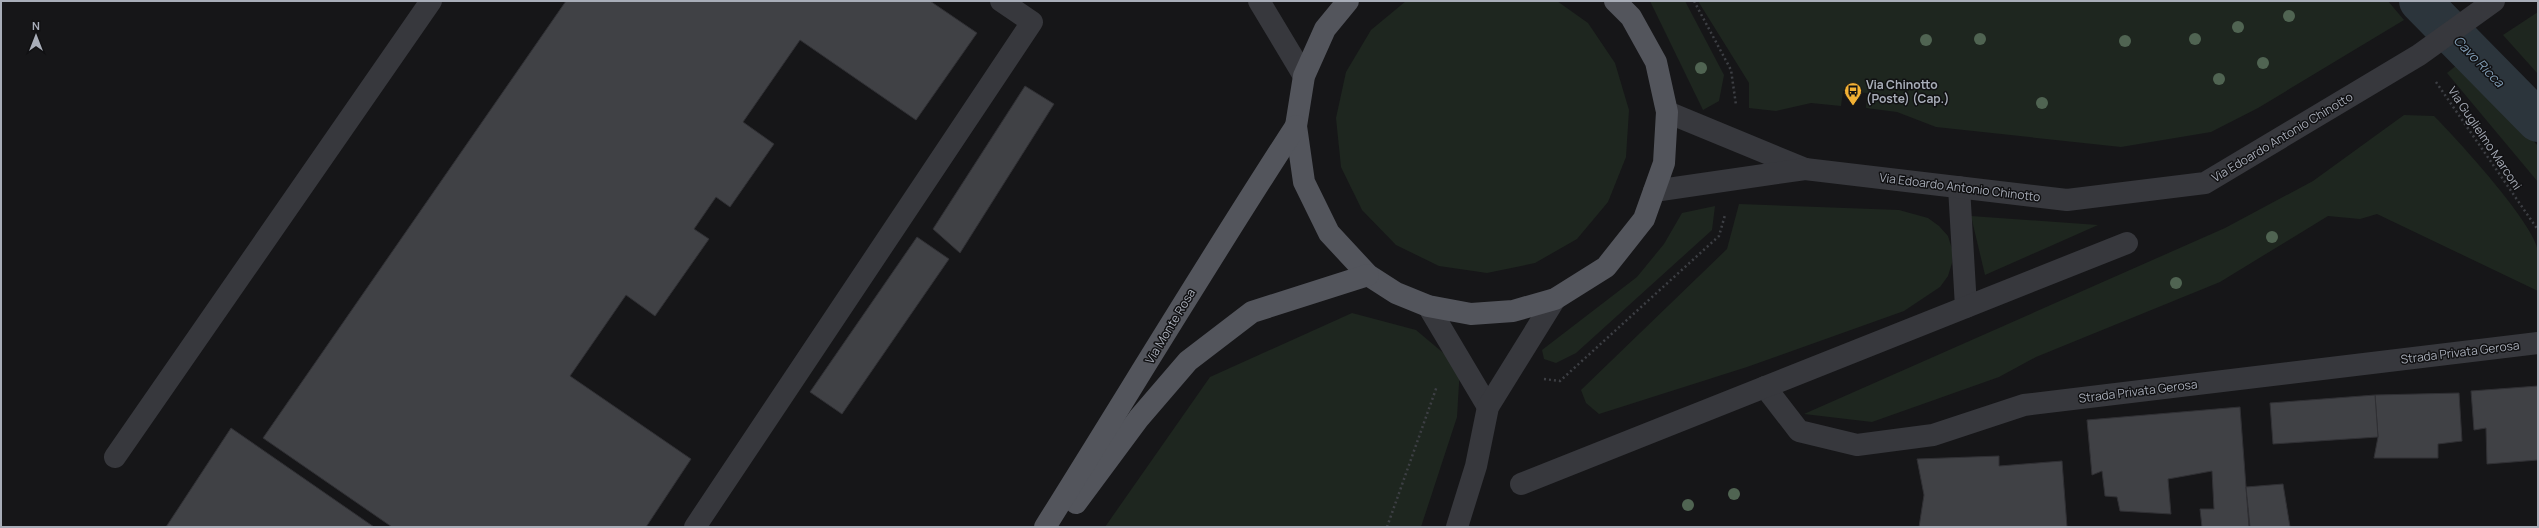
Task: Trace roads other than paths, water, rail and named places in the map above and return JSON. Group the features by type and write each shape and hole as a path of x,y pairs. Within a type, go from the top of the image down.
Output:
{"main road":[{"path":"1348,1 1325,29 1304,76 1296,126 1304,182 1329,233 1368,275 1396,293 1428,306 1470,314 1514,311 1554,299 1606,267 1644,219 1664,163 1667,112 1656,62 1630,9 1615,1"},
{"name":"Via Monte Rosa","path":"1045,527 1155,352 1216,248 1296,126"},
{"path":"1058,527 1139,418 1188,360 1252,312 1368,275"}],"street":[{"path":"115,457 430,1"},
{"path":"695,527 1032,22 1001,1"},
{"path":"1259,1 1304,76"},
{"name":"Via Edoardo Antonio Chinotto","path":"1654,191 1805,169 2067,200 2205,183 2419,55 2489,4"},
{"name":"Via Edoardo Antonio Chinotto","path":"1667,112 1805,169"},
{"path":"1958,187 1966,307"},
{"path":"1521,484 2128,243"},
{"path":"1457,527 1476,466 1488,408 1554,299"},
{"path":"1428,306 1488,408"},
{"name":"Strada Privata Gerosa","path":"1766,387 1800,431 1857,445 1932,435 2024,405 2538,343"}],"waterway":[{"name":"Cavo Ricca","path":"2420,1 2538,121"}],"place":[{"name":"Via Chinotto (Poste) (Cap.)","path":"1853,106"}]}
